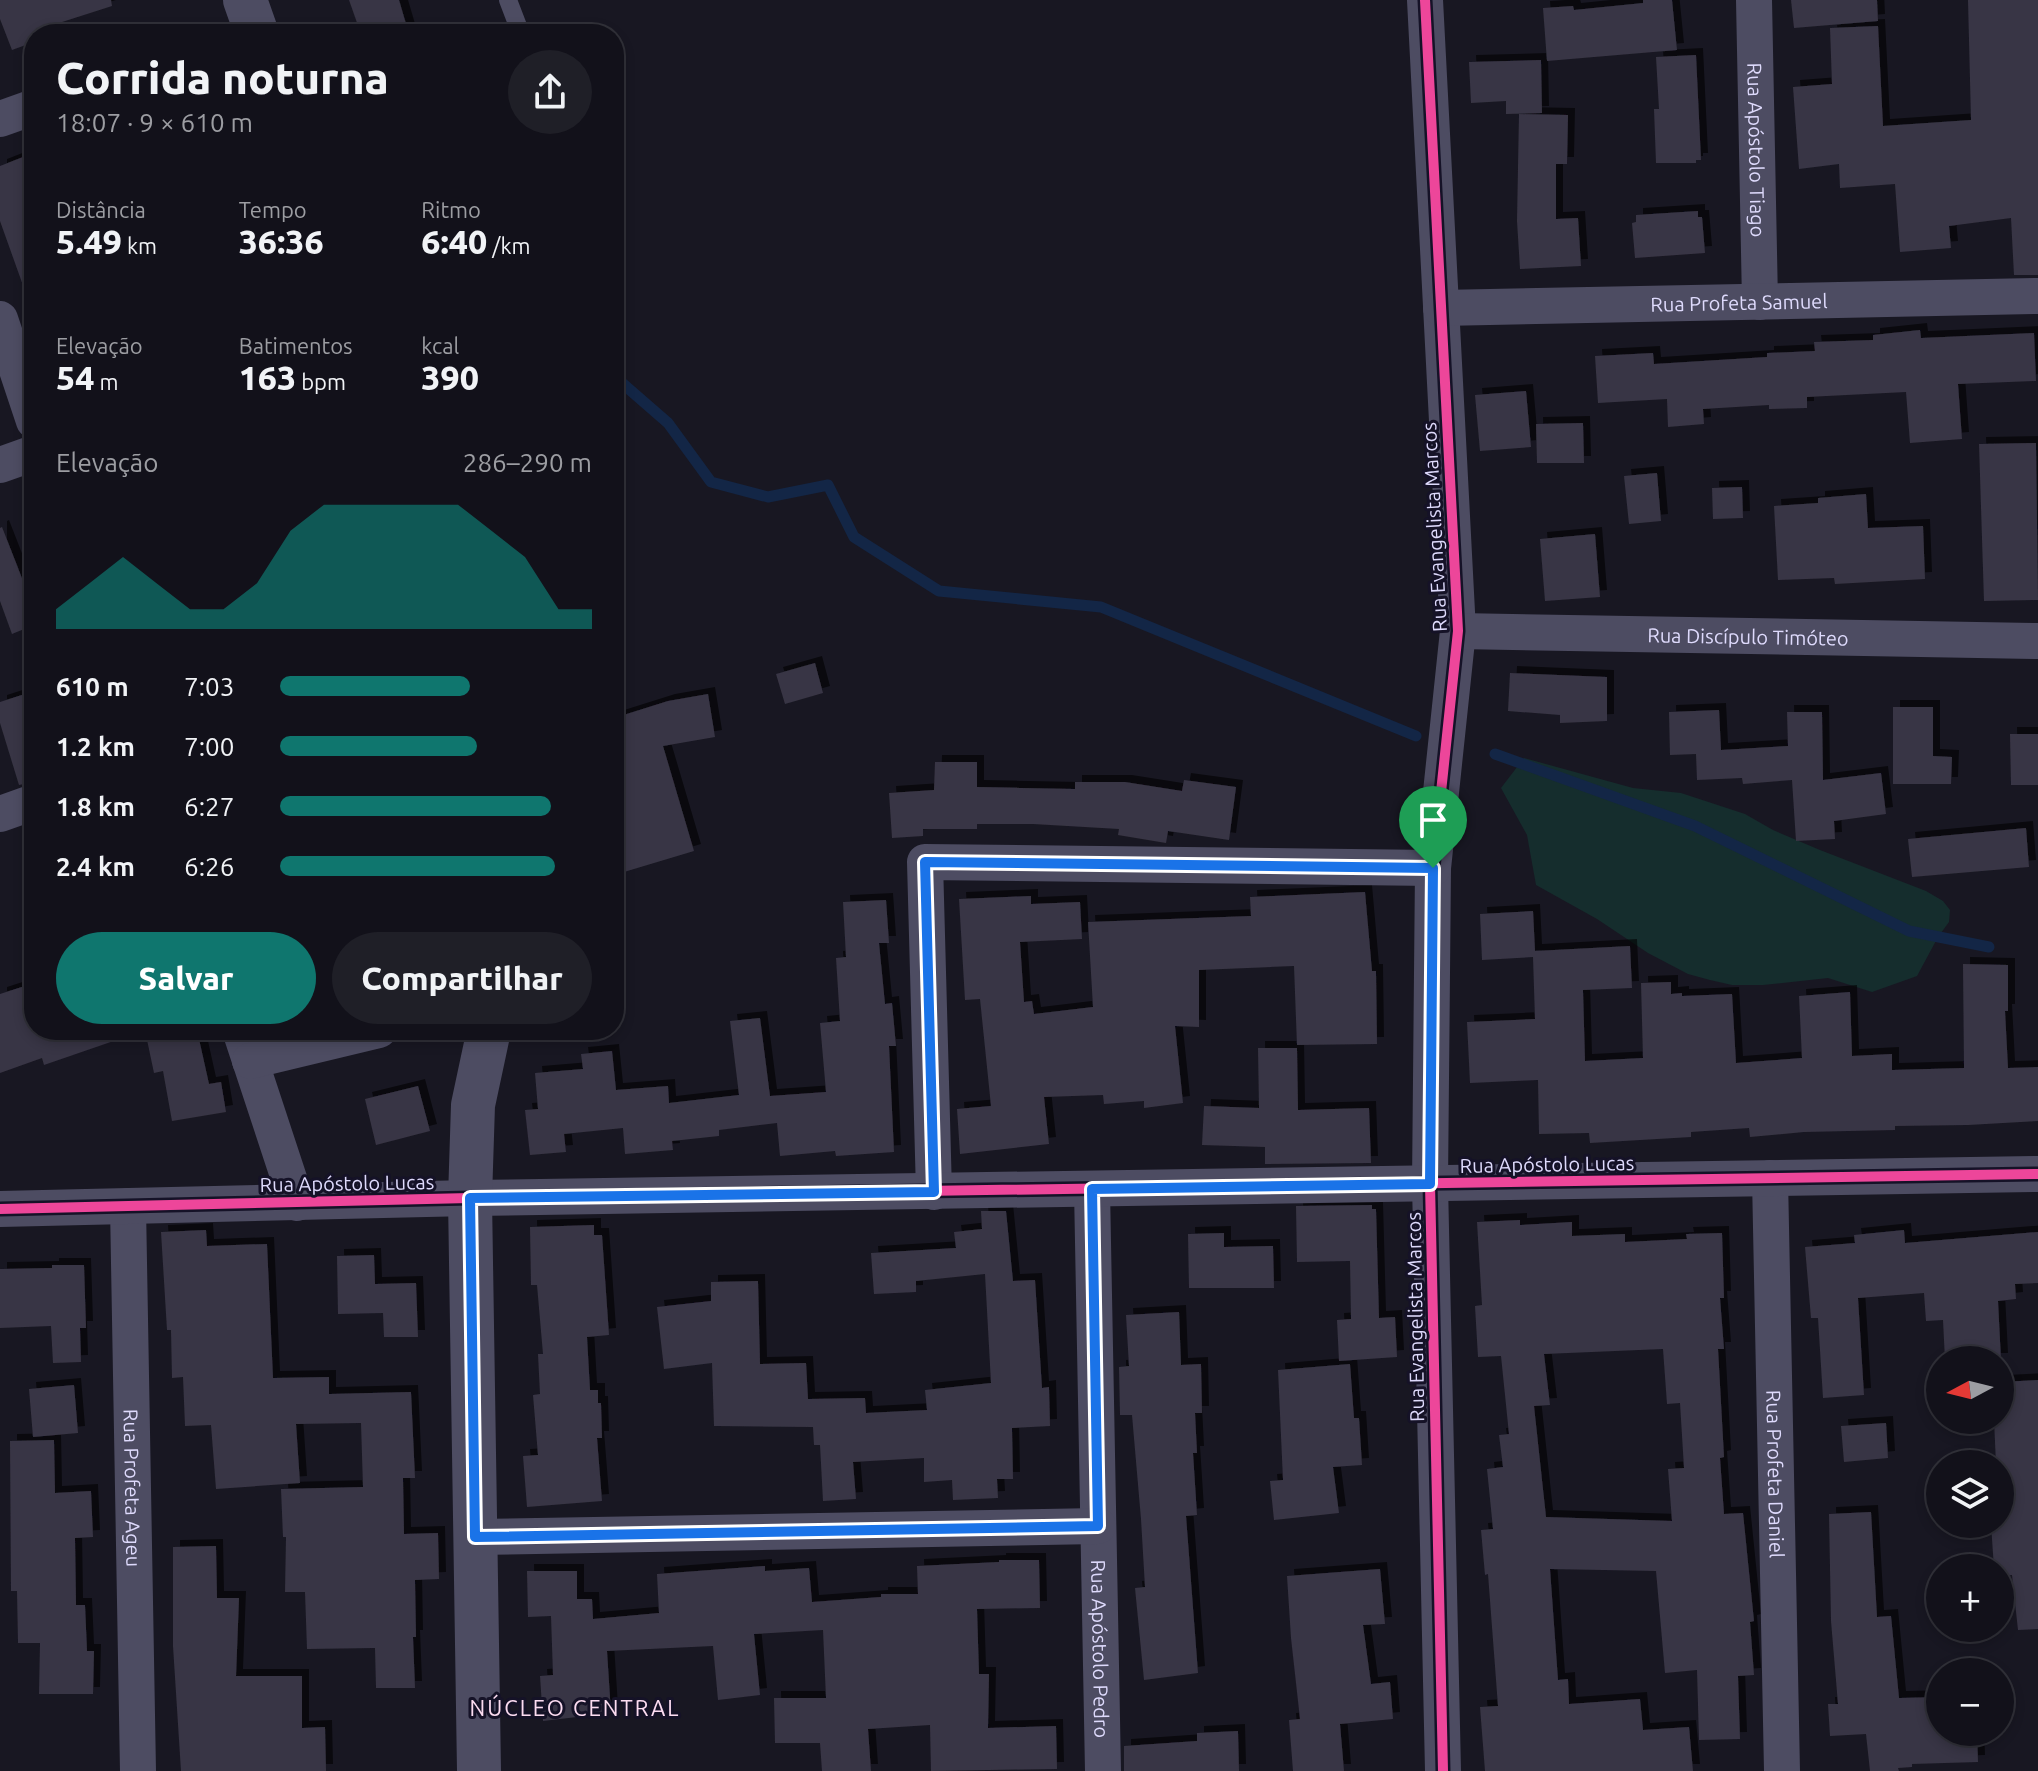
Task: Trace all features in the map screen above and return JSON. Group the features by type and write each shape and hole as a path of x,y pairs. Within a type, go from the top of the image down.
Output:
{"street":[{"name":"Rua Evangelista Marcos","path":"1425,0 1458,631 1433,868 1430,1184 1443,1771"},
{"name":"Rua Apóstolo Tiago","path":"1754,0 1760,302"},
{"path":"0,119 24,111"},
{"name":"Rua Profeta Samuel","path":"1441,308 2038,296"},
{"path":"0,319 24,391"},
{"path":"0,465 24,457"},
{"name":"Rua Discípulo Timóteo","path":"1458,631 2038,641"},
{"path":"0,814 24,806"},
{"path":"934,1192 925,862 1433,868"},
{"path":"295,1040 245,1046 297,1203"},
{"path":"479,1771 470,1198 473,1105 487,1040"},
{"name":"Rua Apóstolo Lucas","path":"0,1209 470,1198 2038,1174"},
{"name":"Rua Profeta Daniel","path":"1770,1178 1782,1771"},
{"name":"Rua Apóstolo Pedro","path":"1092,1189 1103,1771"},
{"name":"Rua Profeta Ageu","path":"128,1206 138,1771"},
{"path":"475,1537 1098,1526"}],"lane":[{"path":"508,0 517,24"}],"green space":[{"path":"1524,758 1633,788 1681,793 1745,814 1820,850 1926,891 1943,901 1950,910 1949,922 1917,976 1872,992 1828,978 1732,985 1688,974 1536,885 1527,835 1501,788"}],"building":[{"path":"0,0 111,0 112,6 56,24 24,24 24,46 12,50 0,19"},
{"path":"349,0 399,0 406,24 357,24"},
{"path":"1643,0 1672,0 1677,50 1547,61 1543,8 1573,6 1574,10 1643,3"},
{"path":"1791,0 1877,0 1878,21 1794,28"},
{"path":"1968,0 2038,0 2038,275 2014,275 2011,218 1949,226 1951,248 1900,252 1895,184 1840,188 1839,164 1799,169 1793,87 1832,84 1830,28 1878,26 1883,126 1971,120"},
{"path":"1696,55 1701,160 1696,160 1696,163 1656,163 1654,109 1659,109 1656,57"},
{"path":"1541,60 1542,113 1506,114 1506,101 1471,103 1469,62"},
{"path":"1519,114 1568,115 1567,164 1556,164 1556,219 1578,218 1581,266 1520,269 1517,221"},
{"path":"23,157 24,160 24,288 0,221 0,166"},
{"path":"1698,211 1698,217 1702,217 1705,253 1635,258 1632,223 1636,222 1636,215"},
{"path":"1920,330 1921,338 2034,333 2036,381 1958,384 1962,439 1910,443 1906,392 1807,397 1807,408 1769,409 1769,405 1703,409 1704,424 1668,427 1667,399 1598,403 1595,356 1653,353 1654,364 1767,357 1767,353 1815,351 1814,342 1873,340 1873,335"},
{"path":"1526,391 1531,447 1480,451 1475,395"},
{"path":"1583,423 1584,463 1537,463 1536,424"},
{"path":"2036,443 2038,600 1984,601 1979,444"},
{"path":"1657,473 1661,521 1629,524 1624,476"},
{"path":"1742,487 1743,518 1713,519 1712,488"},
{"path":"1866,494 1868,528 1923,526 1925,579 1835,584 1834,578 1778,580 1774,506 1818,503 1818,498"},
{"path":"0,528 24,583 24,629 12,634 0,601"},
{"path":"1595,534 1600,597 1545,601 1540,539"},
{"path":"815,663 823,693 785,704 776,674"},
{"path":"1510,673 1607,677 1607,721 1560,723 1560,715 1508,711"},
{"path":"24,694 24,784 19,785 0,723 0,702"},
{"path":"708,694 715,737 663,746 694,851 624,872 624,715 668,701"},
{"path":"1893,707 1933,707 1933,756 1952,757 1951,784 1893,784"},
{"path":"1719,710 1721,750 1788,746 1787,712 1822,712 1823,780 1881,773 1886,814 1834,821 1835,839 1796,841 1792,780 1743,784 1742,778 1697,780 1696,754 1670,755 1669,712"},
{"path":"2010,734 2038,734 2038,785 2011,785"},
{"path":"935,762 977,762 977,787 1075,789 1075,782 1125,782 1182,791 1184,780 1236,787 1229,840 1168,831 1166,843 1118,835 1119,829 1033,824 977,824 977,829 923,829 923,836 892,838 889,793 934,790"},
{"path":"2026,828 2029,867 1912,877 1908,839"},
{"path":"1365,892 1372,971 1376,971 1377,1044 1297,1045 1294,966 1199,970 1199,1027 1175,1026 1183,1103 1144,1108 1144,1101 1104,1104 1103,1095 1044,1097 1049,1144 960,1154 957,1109 991,1106 980,999 965,1000 959,899 1031,896 1031,904 1080,902 1082,939 1020,942 1024,1002 1032,1001 1034,1014 1093,1007 1088,922 1251,916 1250,897"},
{"path":"886,900 889,943 879,943 885,1004 892,1003 896,1046 889,1046 894,1152 836,1156 835,1151 780,1156 777,1123 719,1130 719,1136 672,1141 673,1150 625,1154 623,1128 564,1134 566,1152 530,1155 525,1110 538,1109 535,1073 583,1069 581,1054 612,1051 616,1090 668,1086 669,1103 739,1095 730,1021 760,1018 770,1096 826,1092 820,1023 840,1021 836,958 846,957 843,902"},
{"path":"1533,911 1535,951 1630,946 1632,988 1583,990 1585,1061 1643,1058 1641,983 1671,982 1671,994 1732,994 1736,1063 1802,1058 1799,996 1850,992 1852,1056 1892,1054 1892,1070 1964,1068 1963,964 2008,965 2008,1011 2005,1011 2008,1068 2038,1067 2038,1121 1895,1126 1895,1130 1750,1137 1749,1128 1691,1132 1691,1137 1590,1143 1589,1133 1539,1134 1538,1080 1470,1083 1467,1022 1535,1019 1533,957 1482,960 1480,914"},
{"path":"24,986 24,1040 116,1040 44,1065 42,1058 0,1073 0,994"},
{"path":"147,1040 199,1040 209,1084 221,1082 226,1112 172,1121 163,1071 154,1073"},
{"path":"1258,1048 1297,1048 1298,1110 1369,1108 1371,1163 1265,1164 1265,1147 1202,1145 1204,1106 1259,1108"},
{"path":"418,1086 430,1131 376,1145 365,1099"},
{"path":"1372,1205 1372,1209 1376,1209 1379,1318 1395,1317 1397,1357 1339,1361 1337,1320 1351,1319 1350,1261 1297,1262 1296,1206"},
{"path":"981,1211 1006,1211 1013,1281 1035,1280 1042,1388 1049,1387 1050,1426 1012,1428 1013,1479 997,1479 998,1498 953,1500 952,1480 924,1482 924,1458 853,1462 856,1499 823,1501 820,1445 814,1445 813,1427 714,1426 712,1363 664,1369 657,1307 711,1301 711,1282 758,1281 760,1364 806,1363 808,1399 865,1398 866,1413 927,1410 925,1390 991,1383 985,1274 916,1281 916,1292 874,1294 871,1253 956,1248 954,1232 982,1229"},
{"path":"1520,1220 1520,1225 1572,1222 1572,1236 1625,1234 1625,1242 1687,1239 1686,1234 1722,1233 1724,1298 1720,1298 1724,1349 1718,1349 1724,1514 1743,1513 1754,1621 1750,1622 1754,1675 1738,1676 1740,1739 1699,1740 1697,1670 1665,1673 1656,1571 1550,1569 1558,1680 1568,1679 1569,1704 1640,1699 1643,1730 1689,1727 1693,1771 1485,1771 1480,1707 1498,1706 1488,1574 1485,1575 1481,1530 1493,1529 1487,1469 1503,1467 1499,1435 1509,1434 1501,1356 1478,1357 1475,1306 1482,1305 1477,1222","holes":["1663,1349 1667,1404 1680,1403 1684,1468 1668,1469 1672,1521 1546,1517 1534,1406 1550,1405 1544,1354"]},
{"path":"594,1225 594,1235 602,1235 609,1335 587,1337 590,1390 598,1390 598,1403 601,1403 602,1438 597,1438 602,1501 527,1507 523,1456 538,1455 533,1395 540,1394 538,1354 543,1354 537,1285 531,1285 530,1227"},
{"path":"206,1230 207,1246 267,1244 273,1378 329,1377 329,1394 411,1392 415,1478 403,1478 404,1534 438,1533 439,1579 415,1580 415,1688 376,1688 375,1648 307,1649 305,1592 285,1592 286,1537 283,1537 281,1489 363,1487 361,1423 296,1424 300,1483 216,1489 211,1425 185,1426 183,1377 172,1378 171,1330 167,1330 161,1232"},
{"path":"1904,1230 1905,1243 2038,1232 2038,1283 2015,1284 2016,1299 1998,1301 2000,1346 1944,1346 1943,1320 1926,1321 1924,1293 1858,1298 1864,1395 1823,1398 1818,1318 1811,1318 1805,1247 1855,1243 1854,1235"},
{"path":"1224,1233 1224,1247 1273,1246 1274,1288 1189,1288 1188,1234"},
{"path":"374,1255 375,1284 416,1283 418,1337 384,1337 383,1313 338,1314 337,1256"},
{"path":"52,1265 84,1265 86,1328 80,1328 81,1362 53,1363 51,1326 0,1328 0,1269 52,1268"},
{"path":"1179,1312 1181,1365 1201,1364 1202,1413 1195,1413 1197,1453 1193,1453 1197,1515 1186,1516 1198,1673 1144,1680 1135,1588 1145,1587 1141,1519 1132,1415 1120,1415 1119,1367 1129,1366 1126,1315"},
{"path":"1350,1364 1354,1418 1359,1418 1362,1465 1333,1467 1339,1513 1274,1520 1270,1481 1283,1480 1278,1370"},
{"path":"2038,1380 2038,1629 2018,1630 2014,1554 1993,1554 1992,1538 2014,1538 2014,1450 1995,1450 1995,1434 2014,1434 2014,1381"},
{"path":"74,1385 78,1433 33,1437 29,1389"},
{"path":"1886,1423 1888,1458 1844,1462 1841,1426"},
{"path":"54,1440 55,1493 91,1491 93,1537 75,1538 76,1605 85,1605 87,1651 94,1651 93,1694 39,1694 40,1643 18,1643 17,1591 11,1591 10,1441"},
{"path":"1871,1512 1877,1617 1891,1616 1899,1698 1926,1697 1926,1746 1977,1746 1978,1762 1912,1764 1912,1767 1898,1768 1899,1771 1870,1771 1866,1734 1830,1736 1828,1704 1838,1704 1831,1621 1829,1514"},
{"path":"216,1546 217,1598 239,1598 236,1676 302,1676 302,1728 325,1727 326,1771 181,1771 173,1646 173,1547"},
{"path":"1039,1560 1040,1608 977,1609 979,1674 989,1674 988,1728 1056,1726 1057,1769 931,1771 930,1725 868,1729 871,1771 822,1771 820,1743 775,1743 774,1698 826,1698 823,1630 754,1634 760,1695 718,1700 713,1646 607,1651 611,1713 543,1721 540,1676 553,1675 551,1616 528,1617 527,1571 577,1571 577,1599 592,1599 593,1619 659,1613 657,1574 765,1566 765,1571 809,1568 812,1602 881,1597 881,1594 918,1594 917,1566"},
{"path":"1380,1569 1385,1624 1363,1625 1371,1684 1390,1682 1393,1719 1340,1724 1344,1771 1293,1771 1289,1720 1300,1719 1287,1576"},
{"path":"1238,1731 1239,1771 1124,1771 1124,1746 1197,1741 1197,1733"}],"waterway":[{"path":"624,385 668,423 711,482 768,497 828,485 854,537 939,591 1101,607 1416,736"},
{"path":"1495,754 1695,826 1909,931 1989,947"}],"cycle path":[{"path":"1425,0 1458,631 1433,868 1430,1184 1443,1771"},
{"path":"0,1209 470,1198 2038,1174"}],"district":[{"name":"NÚCLEO CENTRAL","path":"575,1707"}],"route":[{"path":"925,862 1433,868 1430,1184 1092,1189 1098,1526 475,1537 470,1198 934,1192 925,862"}]}
